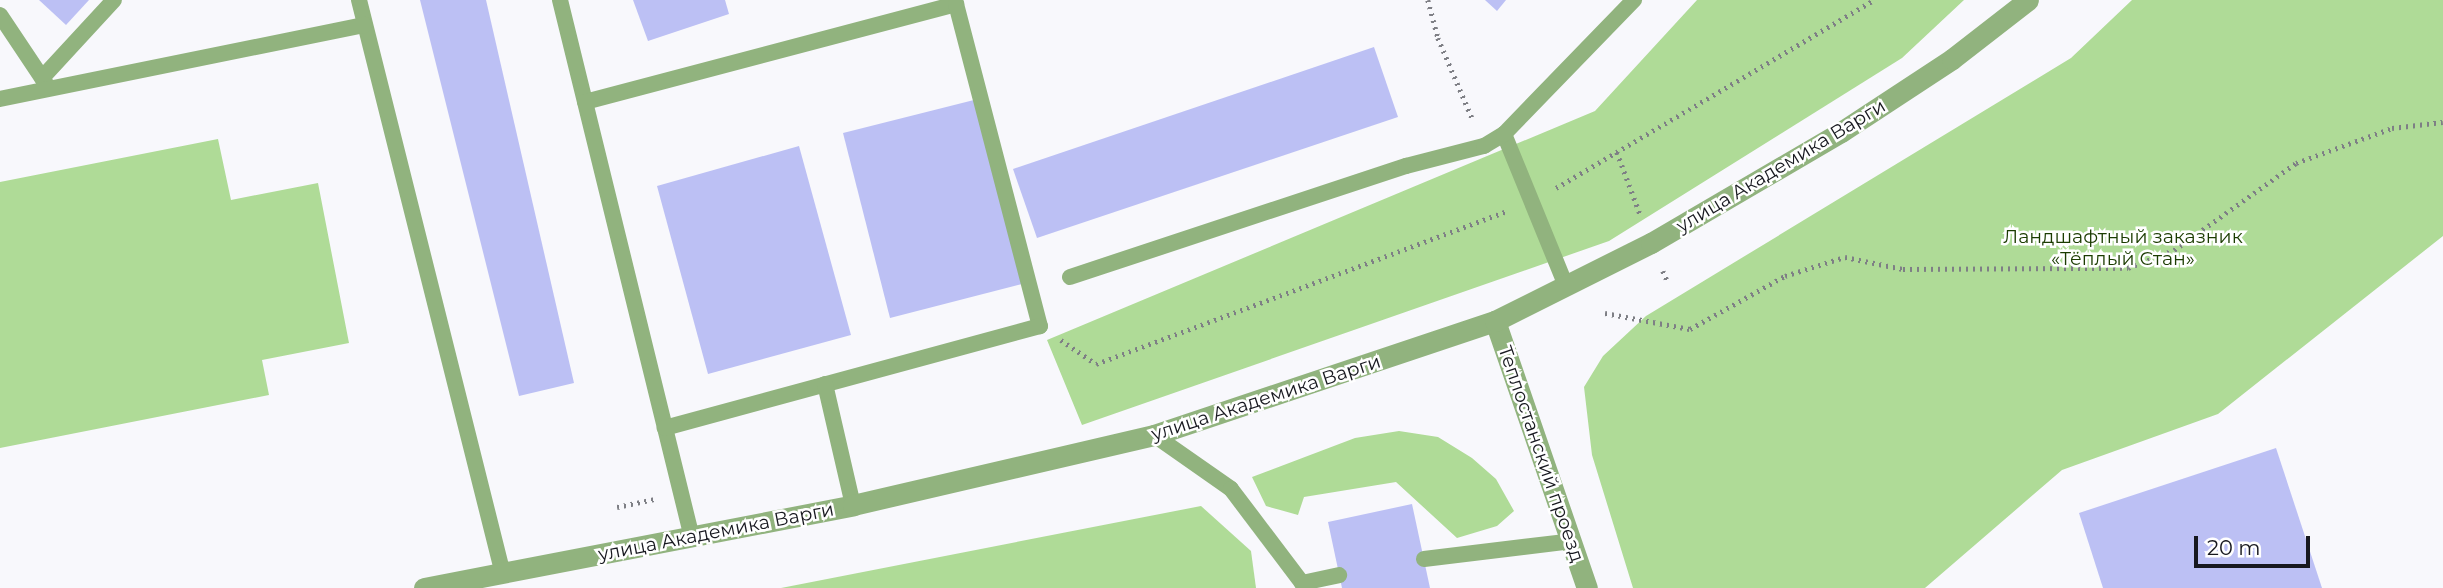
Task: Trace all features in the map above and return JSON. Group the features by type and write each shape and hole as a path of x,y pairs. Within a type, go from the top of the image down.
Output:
{"street":[{"name":"улица Академика Варги","path":"424,588 853,505 1154,435 1495,321 1567,288 1841,132 1952,59 2028,0"},
{"name":"Теплостанский проезд","path":"1495,321 1587,588"}],"lane":[{"path":"45,83 114,0"},
{"path":"359,0 503,574"},
{"path":"560,0 692,538"},
{"path":"1070,277 1406,166 1484,146 1504,134 1634,0"},
{"path":"585,102 956,4 1040,326 665,428"},
{"path":"0,15 45,83"},
{"path":"0,99 45,83 365,24"},
{"path":"1504,134 1567,288"},
{"path":"825,384 853,505"},
{"path":"1154,435 1231,489 1302,583 1339,575"},
{"path":"1424,558 1572,541"}],"path":[{"path":"1428,0 1438,38 1484,146"},
{"path":"1040,326 1096,364 1531,202 1874,0"},
{"path":"1605,313 1690,329 1785,276 1845,257 1903,270 2128,268 2174,250 2296,163 2392,128 2443,122"},
{"path":"617,507 681,494"}],"green space":[{"path":"1697,0 1964,0 1902,58 1609,241 1082,425 1047,340 1595,111"},
{"name":"Ландшафтный заказник «Тёплый Стан»","path":"2132,0 2443,0 2443,236 2218,414 2062,470 1925,588 1633,588 1592,455 1584,387 1603,356 1646,316 2071,58"},
{"path":"218,139 231,200 318,183 349,343 262,360 269,395 0,448 0,182"},
{"path":"1399,431 1438,437 1472,458 1496,479 1514,511 1497,526 1457,538 1396,482 1304,497 1298,515 1266,506 1252,477 1355,438"},
{"path":"1201,506 1251,551 1256,588 781,588"}],"building":[{"path":"39,0 89,0 66,25"},
{"path":"420,0 486,0 574,383 519,396"},
{"path":"633,0 725,0 729,14 648,41"},
{"path":"1485,0 1506,0 1497,11"},
{"path":"1374,47 1398,117 1037,238 1013,169"},
{"path":"974,100 1022,284 890,318 843,133"},
{"path":"799,146 851,335 708,374 657,186"},
{"path":"2276,448 2322,588 2103,588 2079,513"},
{"path":"1412,504 1430,588 1342,588 1328,522"}]}
